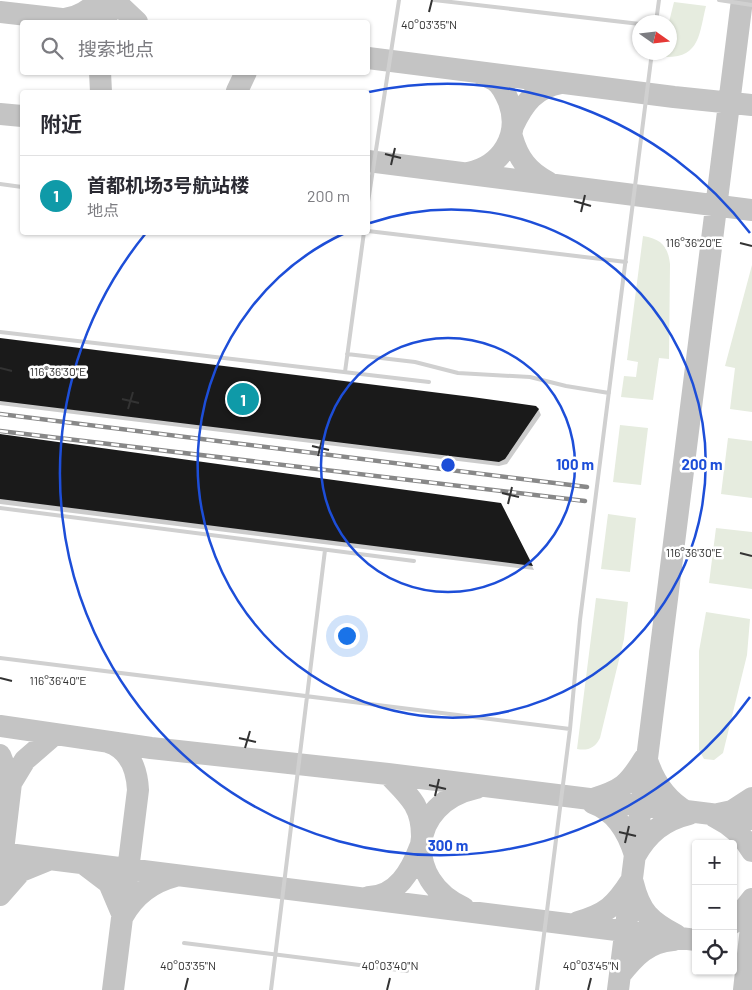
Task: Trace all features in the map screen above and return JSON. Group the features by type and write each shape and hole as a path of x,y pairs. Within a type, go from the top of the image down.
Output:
{"lane":[{"path":"370,189 399,0"},
{"path":"434,0 632,23"},
{"path":"657,15 659,0"},
{"path":"719,0 752,5"},
{"path":"537,990 570,728 580,620 651,60"},
{"path":"0,184 20,187"},
{"path":"370,231 626,262"},
{"path":"345,372 364,235"},
{"path":"0,332 429,382"},
{"path":"347,354 415,362 452,372 530,378 609,393"},
{"path":"0,508 414,561"},
{"path":"271,990 325,550"},
{"path":"0,658 570,728"},
{"path":"184,943 407,971"}],"shaded area":[{"path":"674,2 706,6 699,35 692,49 677,56 677,15 671,15"},
{"path":"643,236 655,239 662,244 667,252 670,264 669,359 659,358 653,400 621,397 624,376 636,377 638,362 627,360"},
{"path":"752,265 752,412 730,409 735,368 725,366"},
{"path":"620,425 648,428 641,485 613,482"},
{"path":"728,438 752,441 752,498 721,494"},
{"path":"608,514 636,518 630,572 601,569"},
{"path":"716,528 752,532 752,589 709,583"},
{"path":"596,598 628,602 624,639 600,738 593,746 581,750 577,749"},
{"path":"706,612 750,619 747,655 723,753 714,760 704,759 699,750 699,651"}],"building":[{"path":"0,338 472,397 536,406 539,409 505,459 499,462 0,401"},
{"path":"0,434 501,503 533,566 0,499"}],"taxiway":[{"path":"65,19 75,17 100,0"},
{"path":"106,20 109,0"},
{"path":"117,0 120,6 135,20"},
{"path":"618,990 742,0"},
{"path":"0,12 70,20"},
{"path":"370,58 674,97 752,105"},
{"path":"468,173 490,164 499,156 506,147 512,126 512,114 503,90 494,80 479,73"},
{"path":"100,75 101,90"},
{"path":"237,90 245,75"},
{"path":"513,126 521,110 531,98 544,89 561,83"},
{"path":"0,114 20,116"},
{"path":"512,137 517,151 525,164 535,174 548,182"},
{"path":"370,161 752,210"},
{"path":"0,726 151,748 388,774 752,819"},
{"path":"0,876 11,783 25,760 55,734"},
{"path":"108,742 116,745 131,761 136,775 138,790 113,990"},
{"path":"0,755 11,783"},
{"path":"593,799 618,789 628,781 644,759"},
{"path":"647,760 653,776 662,790 673,802 687,812"},
{"path":"388,774 408,795 417,808 420,816 422,836"},
{"path":"464,908 444,895 430,880 423,862 421,843 426,825 437,809 453,796 476,788"},
{"path":"718,814 732,811 752,798"},
{"path":"593,803 608,811 620,823 629,838 635,855"},
{"path":"635,856 651,834 664,824 689,814"},
{"path":"715,817 736,831 752,851"},
{"path":"369,897 379,896 388,892 402,881 420,847"},
{"path":"0,853 692,940"},
{"path":"0,895 21,871 48,860"},
{"path":"84,864 109,883 123,916 133,901 145,890 152,885 175,876"},
{"path":"578,922 596,916 609,908 620,897 631,881"},
{"path":"633,883 639,901 647,915 676,935"},
{"path":"737,918 752,899"},
{"path":"744,990 752,918"},
{"path":"620,975 631,962 649,947 664,941 673,940"}],"railway":[{"path":"0,414 587,487"},
{"path":"0,431 585,501"}],"place":[{"name":"首都机场3号航站楼","path":"243,399"}]}
